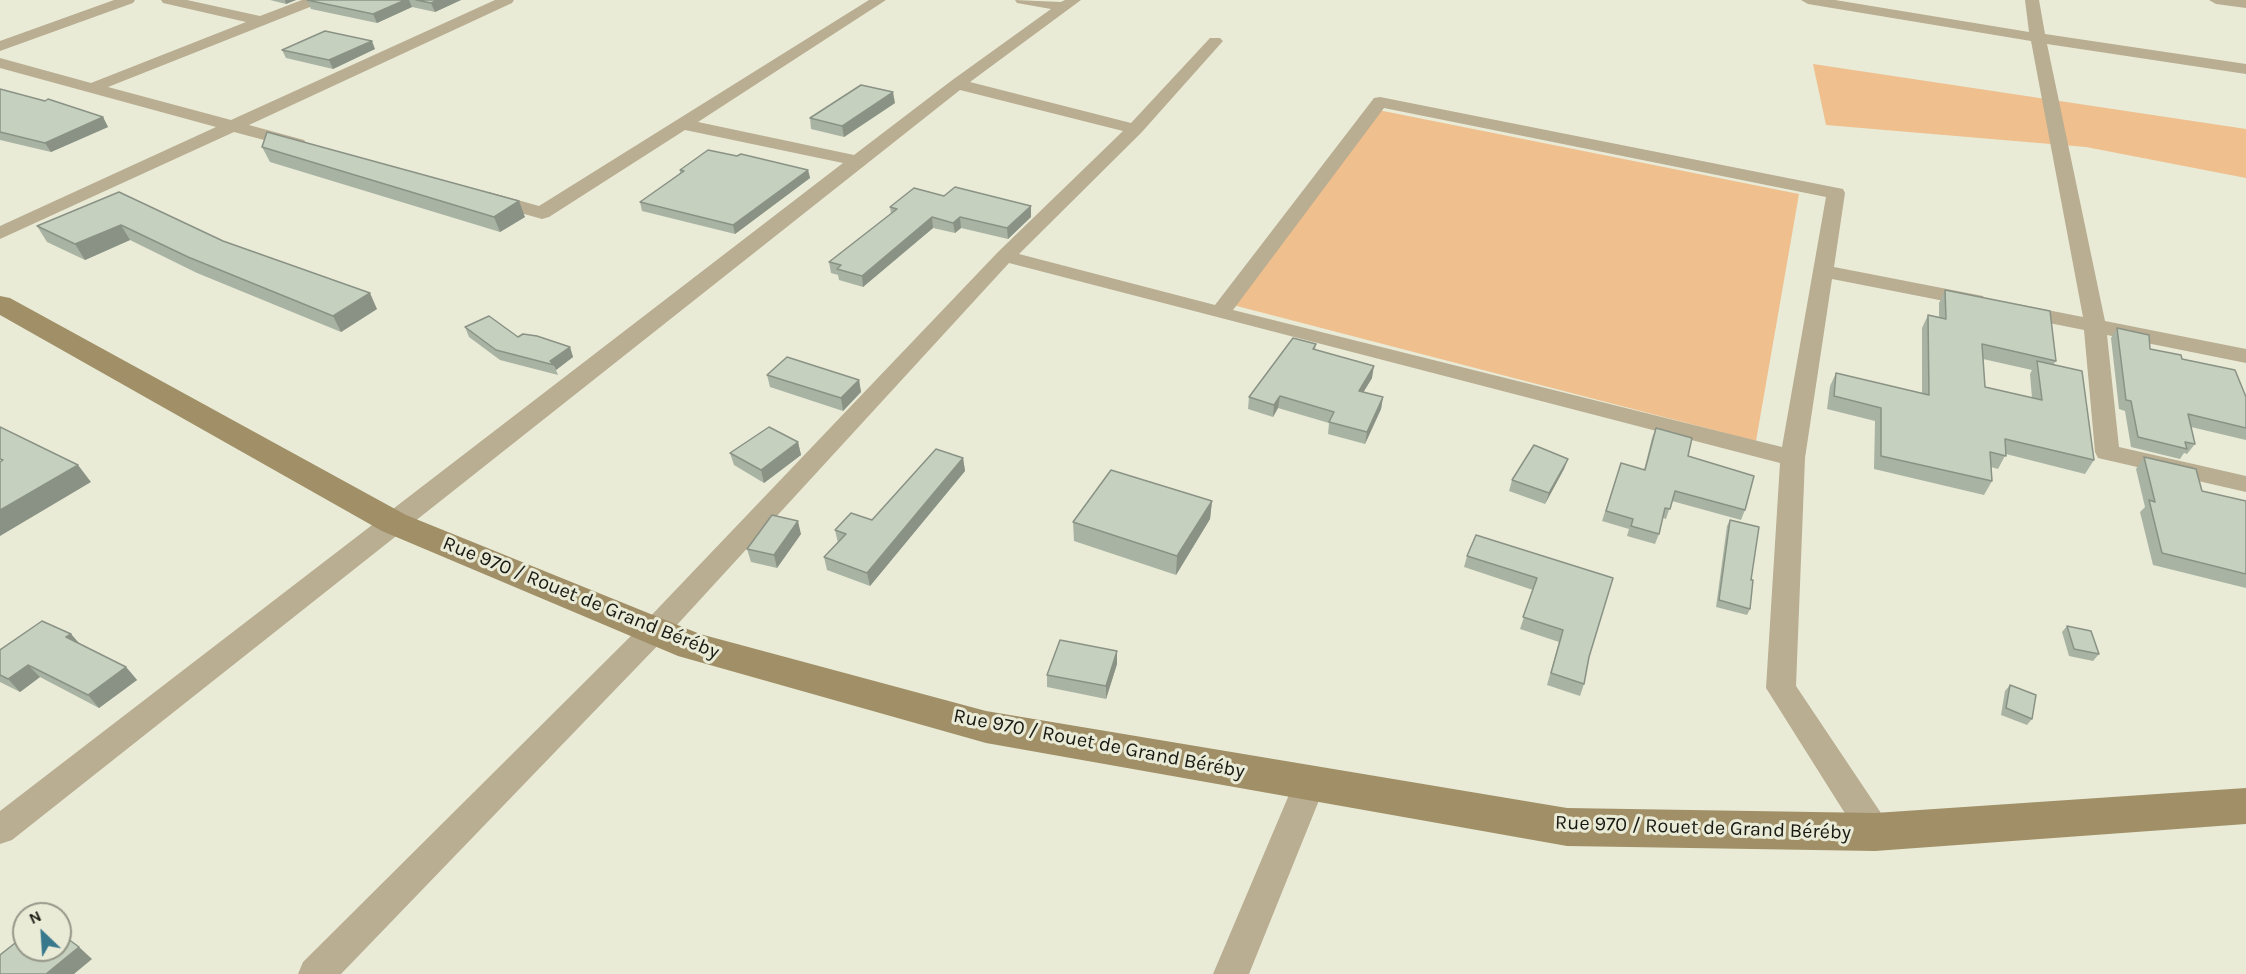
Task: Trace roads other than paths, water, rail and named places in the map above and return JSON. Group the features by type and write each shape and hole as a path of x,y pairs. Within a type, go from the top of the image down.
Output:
{"main road":[{"name":"Rue 970 / Rouet de Grand Béréby","path":"0,304 394,523 691,646 986,727 1567,827 1875,832 2246,806"}],"street":[{"path":"0,46 128,0"},
{"path":"168,0 261,21"},
{"path":"92,88 315,0"},
{"path":"0,233 507,0"},
{"path":"474,193 542,213 879,0"},
{"path":"1022,0 1069,3"},
{"path":"1808,0 2037,38 2246,69"},
{"path":"2032,0 2037,38 2095,325 2107,452 2246,484"},
{"path":"2216,0 2246,4"},
{"path":"0,830 957,84 1069,3"},
{"path":"316,974 654,631 1005,256 1135,129 1215,41"},
{"path":"0,63 313,148"},
{"path":"957,84 1135,129"},
{"path":"1220,314 1380,102 1836,193 1793,458 1781,688 1875,832"},
{"path":"682,124 858,161"},
{"path":"1005,256 1220,314 1793,458"},
{"path":"1823,271 2246,356"},
{"path":"1231,974 1310,783"}]}
